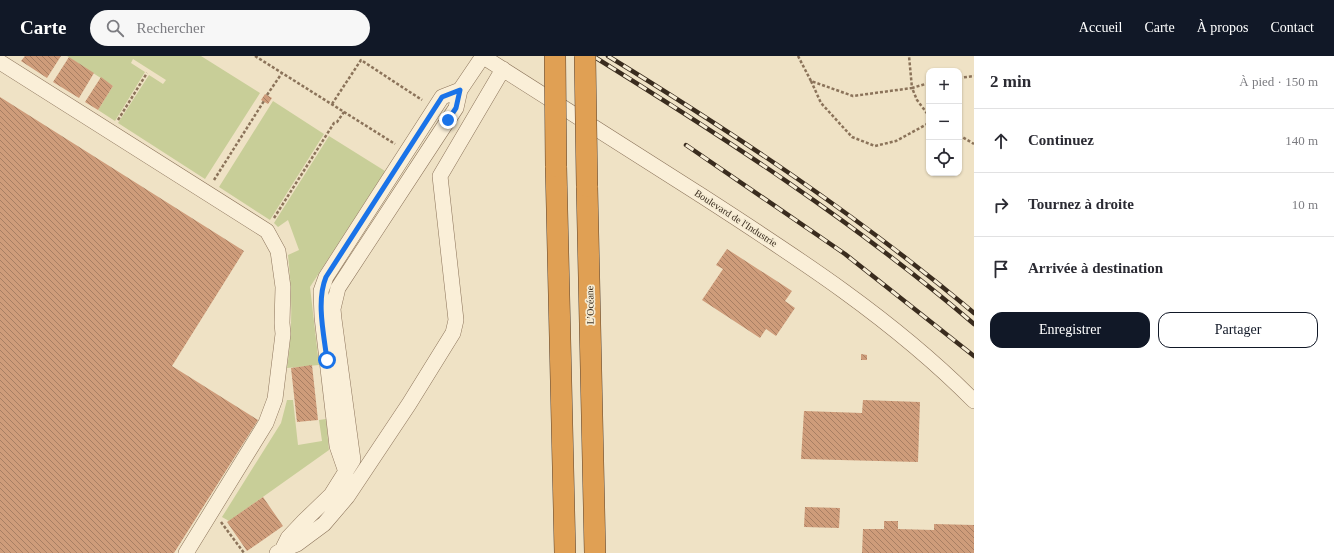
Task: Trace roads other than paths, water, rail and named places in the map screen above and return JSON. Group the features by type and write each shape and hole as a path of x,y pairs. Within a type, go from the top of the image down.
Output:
{"highway":[{"path":"555,56 556,166 565,553"},
{"name":"L’Océane","path":"585,56 595,553"}],"street":[{"name":"Boulevard de l'Industrie","path":"483,56 748,226 837,286 922,352 974,401"},
{"path":"279,551 288,538 331,495 350,466 333,309 338,288 456,108 460,90 483,56"},
{"path":"0,62 267,230 278,251 282,287 283,334 280,369 275,399 266,423 186,553"},
{"path":"279,551 297,544 324,524 347,497 453,333 456,320 440,176 503,69"},
{"path":"350,466 367,468"}],"railway":[{"path":"593,56 692,118 836,216 883,251 974,324"},
{"path":"608,56 750,146 842,210 887,243 974,313"},
{"path":"686,145 845,254 974,356"}]}
